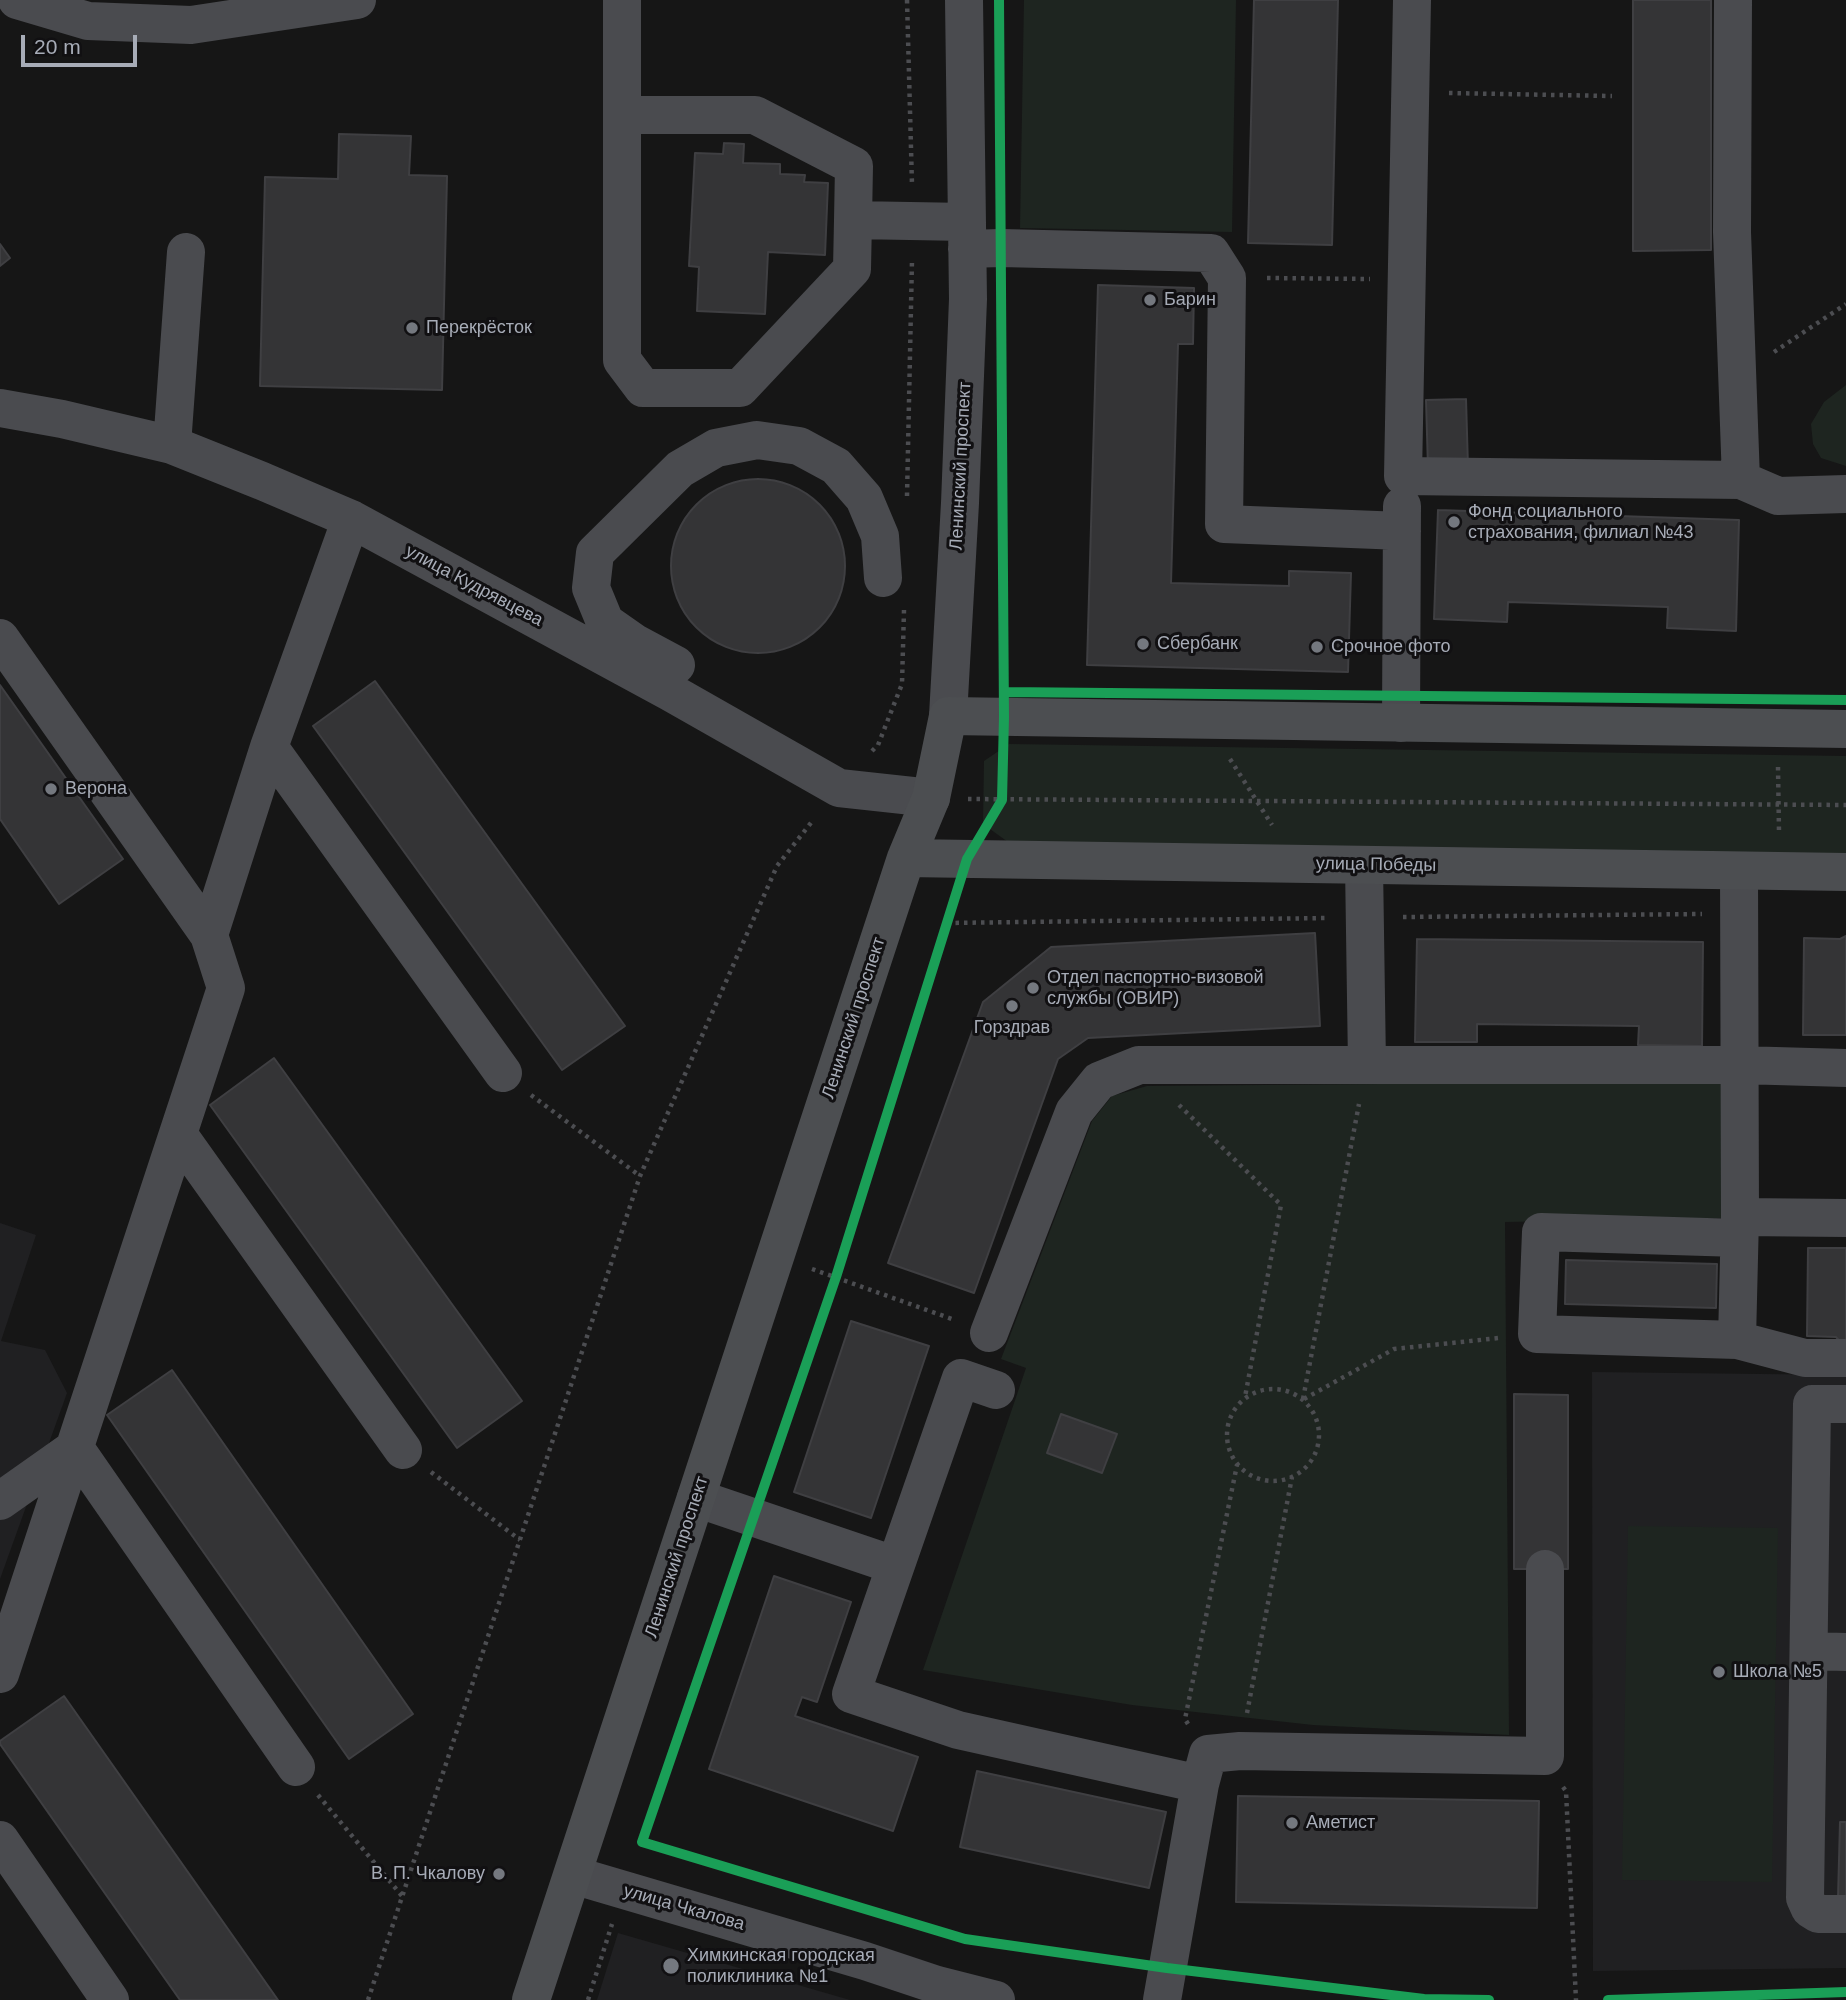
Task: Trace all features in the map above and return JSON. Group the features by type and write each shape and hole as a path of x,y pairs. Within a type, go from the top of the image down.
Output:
{"main road":[{"path":"948,716 1846,729"},
{"name":"Ленинский проспект","path":"531,2000 906,858 931,798 948,716"},
{"name":"улица Победы","path":"906,858 1846,872"}],"street":[{"path":"16,0 88,21 191,25 357,0"},
{"path":"622,0 622,115 622,360 643,388 740,388 852,269 854,166 755,114 622,115"},
{"name":"Ленинский проспект","path":"948,716 968,299 964,0"},
{"path":"1401,723 1412,0"},
{"path":"1733,0 1732,232 1741,480"},
{"path":"853,220 913,221 1001,248 1211,253 1227,278 1224,524 1402,531"},
{"path":"172,445 186,252"},
{"name":"улица Кудрявцева","path":"0,408 62,419 172,445 351,519 670,692 839,788 931,798"},
{"path":"670,692 676,665 635,643 605,622 592,588 595,553 680,468 716,448 757,440 799,446 836,466 864,498 880,536 893,590"},
{"path":"1403,476 1741,480 1778,496 1846,494"},
{"path":"209,935 269,747 351,519"},
{"path":"0,638 209,935 226,988 0,1674"},
{"path":"269,747 503,1073"},
{"path":"1364,865 1367,1065"},
{"path":"1737,1340 1739,871"},
{"path":"989,1333 1074,1111 1099,1081 1139,1065 1740,1065 1846,1068"},
{"path":"178,1134 403,1450"},
{"path":"1846,1218 1739,1228 1541,1232 1537,1334 1737,1340 1805,1358 1846,1359"},
{"path":"1805,1358 1805,1374 1829,1404 1809,1651 1805,1898 1810,1909 1818,1914 1846,1914"},
{"path":"996,1390 961,1378 851,1694 958,1730 1216,1763 1545,1756 1545,1569"},
{"path":"0,1501 75,1448"},
{"path":"75,1448 296,1767"},
{"path":"696,1498 894,1565"},
{"path":"1809,1651 1846,1652"},
{"path":"1161,2000 1216,1763"},
{"path":"0,1840 110,2000"},
{"name":"улица Чкалова","path":"573,1875 865,1961 937,1985 996,2000"}],"path":[{"path":"906,507 913,221 907,0"},
{"path":"1410,93 1612,96"},
{"path":"1227,278 1408,279"},
{"path":"1737,377 1846,304"},
{"path":"368,2000 640,1176 777,866 839,788 878,745 902,684 893,590"},
{"path":"1205,720 1330,918"},
{"path":"1778,728 1779,872"},
{"path":"943,936 967,859 1002,800 1002,786"},
{"path":"1002,800 1846,805"},
{"path":"1139,1065 1281,1205 1245,1397"},
{"path":"1303,1399 1367,1065"},
{"path":"503,1073 640,1176"},
{"path":"776,1256 989,1333"},
{"path":"832,1290 840,1264"},
{"path":"1303,1399 1394,1349 1537,1334"},
{"path":"1275,1388 1290,1391 1303,1399 1313,1411 1319,1441 1314,1456 1305,1468 1292,1477 1278,1481 1248,1475 1237,1465 1229,1452 1226,1437 1234,1408 1245,1397 1259,1390 1275,1388"},
{"path":"403,1450 520,1540"},
{"path":"1216,1763 1185,1718 1237,1465"},
{"path":"1216,1763 1292,1477"},
{"path":"1545,1756 1566,1791 1576,2000"},
{"path":"296,1767 402,1897"},
{"path":"588,2000 622,1890"}],"shaded area":[{"path":"1024,0 1236,0 1232,232 1020,228"},
{"path":"1846,385 1846,466 1821,458 1813,444 1811,424 1824,402"},
{"path":"1009,744 1846,756 1846,854 1008,842 983,824 984,761"},
{"path":"1723,1081 1721,1218 1505,1222 1509,1735 1313,1725 1132,1705 923,1670 1026,1368 1001,1359 1092,1121 1112,1096 1147,1086"},
{"path":"0,1223 36,1235 1,1341 45,1350 67,1393 0,1579"},
{"name":"Школа №5","path":"1592,1372 1846,1375 1846,1968 1593,1971"},
{"path":"1628,1526 1778,1528 1772,1882 1622,1880"},
{"name":"Химкинская городская поликлиника №1","path":"618,1933 850,2000 597,2000"}],"building":[{"path":"1254,0 1338,0 1332,245 1248,243"},
{"path":"1633,0 1711,0 1711,250 1633,251"},
{"path":"339,134 411,136 409,175 447,176 442,390 260,386 265,177 338,179"},
{"path":"724,143 744,144 743,163 780,164 780,174 805,175 804,182 828,183 825,255 768,252 765,314 697,311 699,267 689,266 695,153 723,154"},
{"path":"0,244 10,258 0,266"},
{"path":"1098,285 1194,288 1193,344 1178,344 1171,583 1289,586 1289,571 1351,573 1348,672 1087,665"},
{"path":"1466,399 1468,467 1428,468 1426,400"},
{"path":"758,479 791,486 820,504 838,533 845,566 838,599 820,628 791,646 758,653 725,646 696,628 678,599 671,566 678,533 696,504 725,486"},
{"path":"1438,510 1739,520 1736,631 1667,628 1668,607 1508,602 1507,622 1434,619"},
{"path":"375,681 625,1026 562,1070 313,726"},
{"path":"0,685 123,859 59,904 0,819"},
{"path":"1315,933 1320,1026 1088,1038 1058,1059 974,1293 888,1263 983,1002 1051,947"},
{"path":"1846,936 1846,1035 1803,1035 1804,938 1840,939"},
{"path":"1417,939 1703,942 1702,1046 1638,1045 1639,1026 1477,1024 1477,1042 1415,1042"},
{"path":"274,1058 522,1401 457,1448 210,1105"},
{"path":"1808,1248 1846,1248 1846,1344 1842,1344 1836,1337 1807,1336"},
{"path":"1566,1260 1717,1264 1716,1308 1565,1304"},
{"path":"851,1321 929,1346 871,1518 794,1492"},
{"path":"172,1370 413,1714 349,1759 107,1415"},
{"path":"1514,1394 1568,1395 1568,1569 1514,1569"},
{"path":"1061,1414 1117,1434 1102,1473 1047,1453"},
{"path":"774,1576 851,1602 817,1702 802,1697 795,1716 918,1757 893,1831 709,1769"},
{"path":"64,1696 278,2000 180,2000 92,1875 0,1744 0,1741"},
{"path":"977,1771 1166,1812 1149,1888 960,1847"},
{"path":"1238,1796 1539,1801 1537,1908 1236,1902"},
{"path":"1840,1822 1846,1822 1846,1898 1838,1898"}],"cycle path":[{"path":"999,0 1004,717 1002,800 967,859 836,1277 642,1842 965,1939 1167,1968 1424,1999 1489,2000"},
{"path":"1004,692 1846,700"},
{"path":"1608,2000 1846,1992"}],"place":[{"name":"Барин","path":"1150,300"},
{"name":"Перекрёсток","path":"412,328"},
{"name":"Фонд социального страхования, филиал №43","path":"1454,522"},
{"name":"Сбербанк","path":"1143,644"},
{"name":"Срочное фото","path":"1317,647"},
{"name":"Верона","path":"51,789"},
{"name":"Отдел паспортно-визовой службы (ОВИР)","path":"1033,988"},
{"name":"Горздрав","path":"1012,1006"},
{"name":"Школа №5","path":"1719,1672"},
{"name":"Аметист","path":"1292,1823"},
{"name":"В. П. Чкалову","path":"499,1874"},
{"name":"Химкинская городская поликлиника №1","path":"671,1966"}]}
